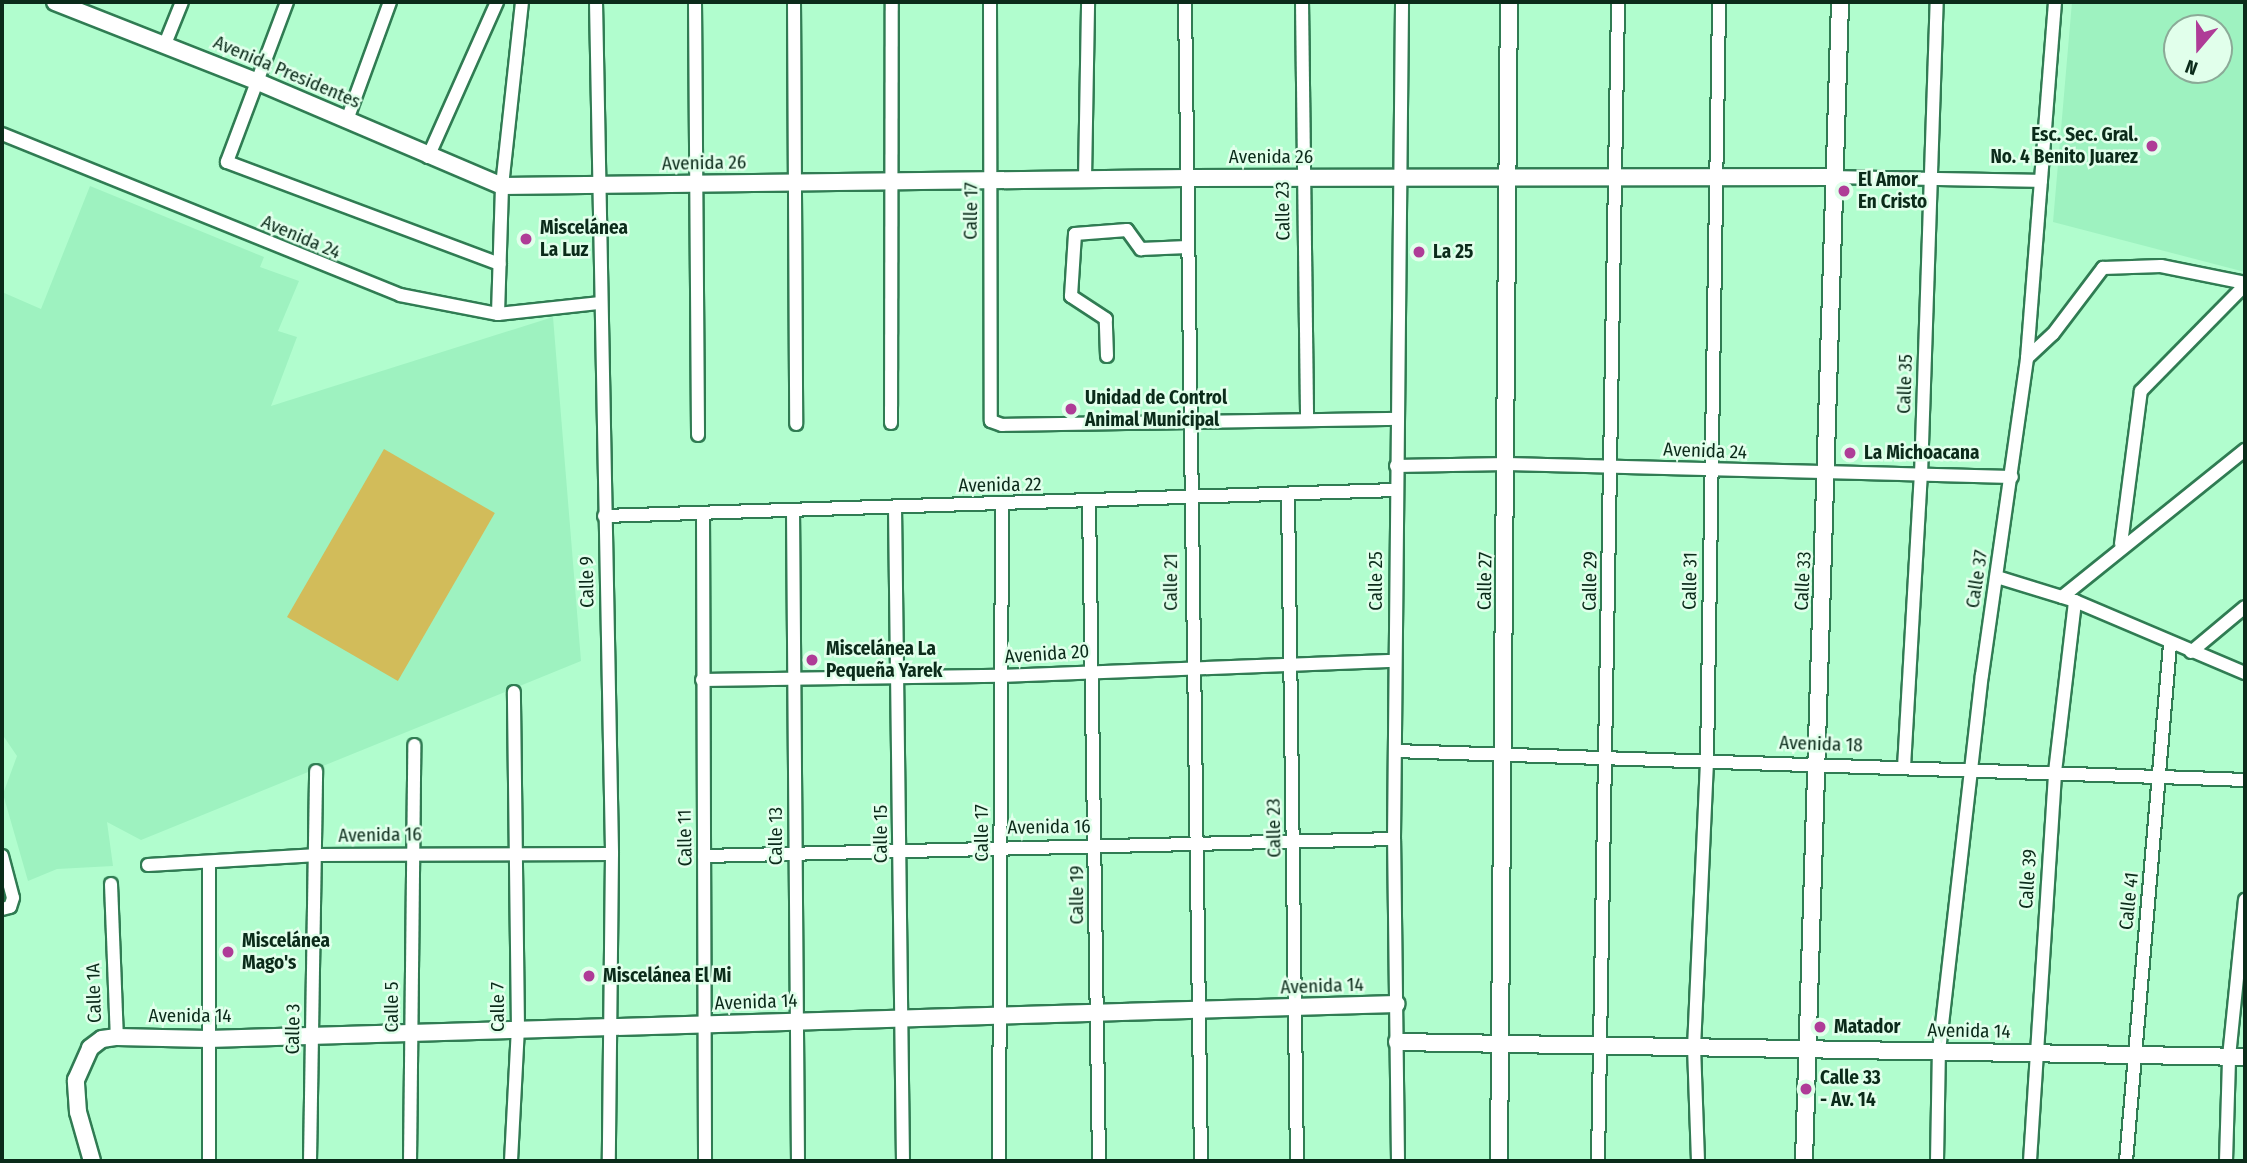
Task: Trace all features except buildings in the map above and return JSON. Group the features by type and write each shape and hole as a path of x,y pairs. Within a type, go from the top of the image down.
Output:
{"street":[{"name":"Avenida Presidentes","path":"55,2 80,6 428,157 502,186"},
{"path":"165,44 182,2"},
{"path":"287,2 227,162 500,264"},
{"path":"347,120 390,2"},
{"path":"428,157 497,2"},
{"path":"498,314 502,186 522,2"},
{"name":"Calle 9","path":"596,2 612,854 609,1161"},
{"path":"695,2 698,435"},
{"path":"794,2 796,424"},
{"path":"891,423 892,2"},
{"name":"Calle 17","path":"990,2 991,421 1002,425 1189,419"},
{"path":"1085,179 1088,2"},
{"name":"Calle 21","path":"1185,2 1191,666 1197,843 1195,1011 1200,1161"},
{"name":"Calle 23","path":"1302,2 1301,178 1307,420"},
{"name":"Calle 25","path":"1398,1161 1394,839 1402,2"},
{"name":"Calle 27","path":"1499,1161 1510,176 1509,2"},
{"name":"Calle 29","path":"1598,1161 1618,2"},
{"name":"Calle 31","path":"1698,1161 1694,1048 1707,761 1719,2"},
{"name":"Calle 33","path":"1804,1161 1840,2"},
{"name":"Calle 35","path":"1904,767 1921,475 1937,2"},
{"name":"Calle 37","path":"1937,1161 1939,1051 1972,770 2028,358 2055,2"},
{"name":"Avenida 24","path":"2,134 355,281 447,307 498,314 600,303"},
{"name":"Avenida 26","path":"502,186 1617,175 2041,181"},
{"path":"1107,355 1106,319 1072,296 1075,234 1127,230 1141,249 1187,247"},
{"path":"2028,358 2053,334 2103,268 2161,266 2245,284"},
{"path":"2122,544 2141,391 2245,284"},
{"path":"1189,419 1397,419"},
{"path":"2062,597 2122,544 2245,450"},
{"name":"Avenida 24","path":"1396,466 1507,464 2012,477"},
{"name":"Avenida 22","path":"604,516 1089,503 1396,490"},
{"name":"Calle 23","path":"1288,494 1288,665 1295,840 1293,1008 1297,1161"},
{"name":"Calle 19","path":"1089,503 1090,670 1097,845 1099,1161"},
{"name":"Calle 17","path":"999,1161 1002,504"},
{"name":"Calle 15","path":"895,507 900,679 903,1161"},
{"name":"Calle 13","path":"793,510 797,680 794,853 799,1161"},
{"name":"Calle 11","path":"703,514 705,1161"},
{"path":"1997,578 2075,601 2170,645 2245,673"},
{"name":"Calle 39","path":"2030,1161 2054,772 2075,601"},
{"path":"2191,652 2245,607"},
{"name":"Calle 41","path":"2126,1161 2161,778 2170,645"},
{"name":"Avenida 20","path":"702,680 900,679 1191,666 1395,661"},
{"name":"Calle 7","path":"511,1161 518,1029 514,692"},
{"name":"Calle 5","path":"410,1161 414,745"},
{"name":"Avenida 18","path":"1395,751 1816,762 2245,780"},
{"name":"Calle 3","path":"310,1161 316,771"},
{"name":"Avenida 16","path":"704,856 1394,839"},
{"name":"Avenida 16","path":"148,864 314,855 612,854"},
{"path":"2,856 13,902 2,909"},
{"path":"209,862 209,1161"},
{"name":"Calle 1A","path":"92,1161 78,1112 76,1080 90,1048 102,1039 117,1037 111,884"},
{"path":"2226,1161 2237,1057 2245,900"},
{"name":"Avenida 14","path":"117,1037 208,1039 1396,1004"},
{"name":"Avenida 14","path":"1397,1042 2237,1057"}],"shaded area":[{"name":"Esc. Sec. Gral. No. 4 Benito Juarez","path":"2072,2 2245,2 2245,272 2053,222"},
{"path":"90,186 264,257 260,267 299,281 278,331 297,337 271,406 553,317 581,661 141,840 107,822 113,866 57,869 28,881 3,794 17,756 2,734 2,292 41,309"},
{"path":"384,449 495,513 398,681 287,617"}],"place":[{"name":"Esc. Sec. Gral. No. 4 Benito Juarez","path":"2152,146"},
{"name":"El Amor En Cristo","path":"1844,191"},
{"name":"Miscelánea La Luz","path":"526,239"},
{"name":"La 25","path":"1419,252"},
{"name":"Unidad de Control Animal Municipal","path":"1071,409"},
{"name":"La Michoacana","path":"1850,453"},
{"name":"Miscelánea La Pequeña Yarek","path":"812,660"},
{"name":"Miscelánea Mago's","path":"228,952"},
{"name":"Miscelánea El Mi","path":"589,976"},
{"name":"Matador","path":"1820,1027"},
{"name":"Calle 33 - Av. 14","path":"1806,1089"}]}
